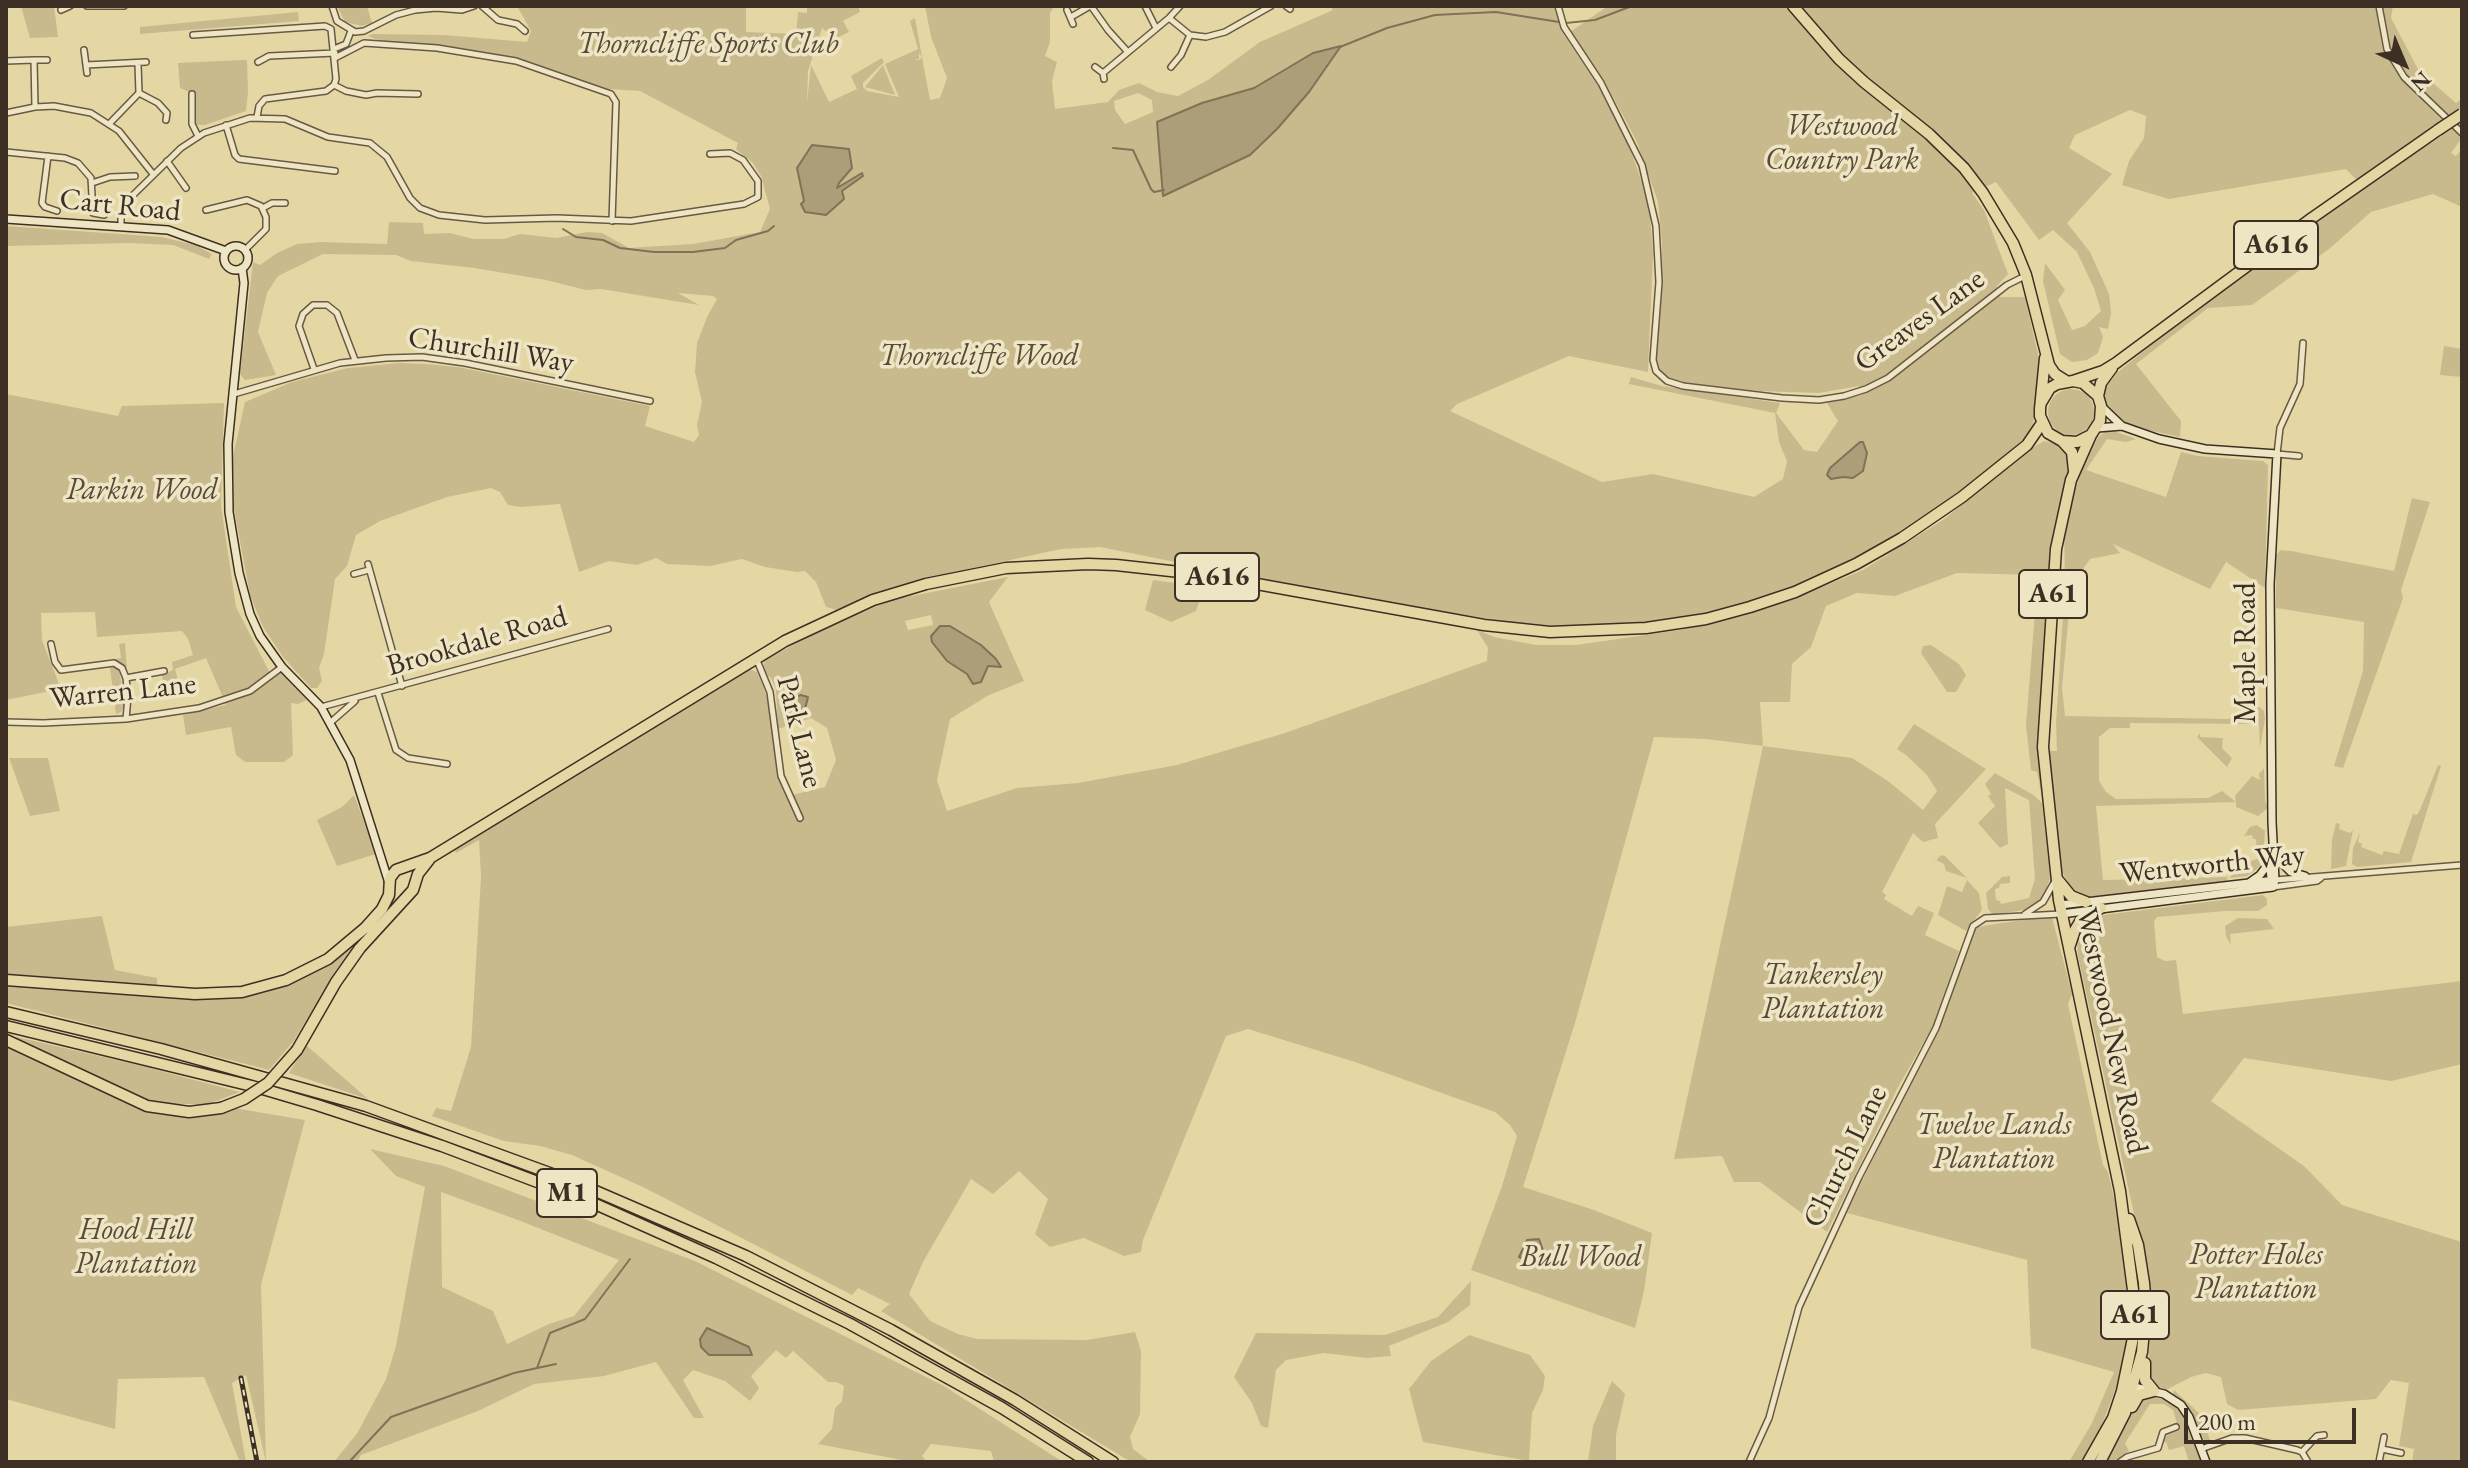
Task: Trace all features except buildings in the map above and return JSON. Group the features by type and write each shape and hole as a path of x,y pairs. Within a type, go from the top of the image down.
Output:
{"highway":[{"path":"1793,6 1848,67 1929,134 1964,168 1995,212 2013,243 2026,275 2052,370 2069,381 2092,388 2100,401 2094,431 2077,442 2058,439"},
{"name":"A616","path":"2069,381 2103,371 2116,363 2312,218 2462,114"},
{"path":"2046,356 2042,423 2072,452 2074,472"},
{"name":"A616","path":"2100,401 2101,383 2116,363"},
{"path":"2041,403 2050,388 2069,381"},
{"name":"A616","path":"389,885 393,873 430,858 755,657 837,615 926,584 1006,568 1075,564 1163,569 1454,620 1550,632 1646,628 1706,619 1795,592 1856,564 1902,538 1962,497 2027,445 2042,423"},
{"name":"Westwood New Road","path":"2094,431 2074,472 2056,549 2044,717 2044,760 2061,910 2120,1191 2142,1266 2146,1309 2134,1387 2128,1389 2100,1462"},
{"name":"A616","path":"2027,445 2058,439"},
{"name":"A616","path":"410,893 430,858"},
{"path":"401,869 411,872 415,881"},
{"path":"2056,878 2067,892 2086,902"},
{"path":"389,885 400,895 410,893"},
{"path":"6,980 195,994 254,990 311,969 341,949 377,916 387,900 389,885"},
{"path":"6,1040 147,1106 189,1112 221,1108 244,1099 268,1083 297,1050 349,964 410,893"},
{"path":"2069,950 2081,920 2101,908"},
{"name":"M1","path":"6,1012 175,1052 352,1102 475,1143 577,1183 746,1256 891,1330 1015,1400 1113,1462"},
{"name":"M1","path":"6,1026 271,1091 442,1146 593,1203 838,1317 962,1385 1088,1462"},
{"name":"Westwood New Road","path":"2088,1462 2110,1435 2126,1378 2133,1338 2135,1305 2120,1191"},
{"path":"2110,1435 2127,1421 2139,1395 2154,1391 2145,1380 2143,1371 2147,1348 2144,1334"},
{"path":"2126,1378 2134,1387"}],"street":[{"path":"61,10 70,6"},
{"path":"87,6 124,6"},
{"path":"332,6 335,19 351,31 364,31 396,15 430,7 462,10 474,6"},
{"path":"482,6 498,20 517,24 525,31"},
{"path":"1067,10 1072,20 1090,6 1127,51"},
{"path":"1145,6 1148,18 1156,28"},
{"path":"1095,67 1104,76 1127,51 1180,6"},
{"path":"1169,18 1190,35 1206,37 1225,32 1271,6"},
{"name":"Greaves Lane","path":"1558,6 1564,27 1601,83 1630,138 1649,190 1656,226 1659,282 1653,360 1656,371 1667,381 1695,388 1782,398 1819,400 1844,396 1888,378 2007,285 2026,275"},
{"path":"2379,6 2387,49 2404,77 2462,133"},
{"path":"193,35 325,26 333,31 334,85 322,92 265,99 259,106 257,117"},
{"path":"335,54 346,44 351,31"},
{"path":"1171,67 1184,57 1190,35"},
{"path":"258,62 269,56 335,54 364,43 437,48 516,61 611,94 616,102 612,221"},
{"path":"84,50 86,69 146,62"},
{"path":"34,60 35,107"},
{"path":"6,61 47,60"},
{"path":"110,123 139,93 138,64"},
{"path":"334,85 366,95 418,94"},
{"path":"139,93 158,103 167,113 166,120"},
{"path":"192,94 192,124 198,136"},
{"path":"6,113 35,107 67,107 91,113 110,123 128,140 153,174"},
{"path":"121,226 124,205 153,174 198,136 257,117 285,119 328,137 374,146 391,162 410,198 420,208 431,213 485,220 557,218 631,221 744,204 758,197 758,181 743,160 730,153 710,154"},
{"path":"226,125 238,158 335,171"},
{"path":"6,152 78,163 87,170 92,183 93,213 104,215"},
{"path":"48,156 42,203 57,211"},
{"path":"167,161 186,188"},
{"path":"92,183 110,177 135,176"},
{"path":"206,210 249,200 263,208 266,229 245,250"},
{"path":"263,208 272,203 285,203"},
{"name":"Cart Road","path":"6,219 168,230 226,251"},
{"path":"242,268 234,270 227,266 224,258 226,251 234,246 245,250"},
{"path":"245,250 248,259 242,268 243,291 228,444 228,495 233,541 250,614 260,636 282,667 321,707 350,760 389,885"},
{"path":"314,369 299,326 303,314 313,305 327,305 336,310 355,361"},
{"path":"2277,454 2280,428 2300,384 2303,343"},
{"name":"Churchill Way","path":"233,394 314,369 355,361 422,357 650,401"},
{"path":"2100,401 2122,426 2159,439 2205,449 2299,456"},
{"path":"2094,431 2122,426"},
{"name":"Maple Road","path":"2273,882 2270,584 2277,454"},
{"path":"354,574 368,567 402,686"},
{"name":"Brookdale Road","path":"321,707 608,629"},
{"path":"51,644 55,662 61,670 114,663 122,668 126,678 126,719"},
{"name":"Park Lane","path":"755,657 770,692 781,776 800,818"},
{"name":"Warren Lane","path":"6,722 139,718 226,701 250,691 282,667"},
{"path":"126,678 164,671"},
{"path":"378,693 396,750 408,758 447,764"},
{"name":"Brookdale Road","path":"331,722 359,698"},
{"path":"2273,852 2286,869 2305,876"},
{"name":"Maple Road","path":"2273,852 2269,862 2273,882"},
{"path":"382,856 401,869"},
{"path":"2248,884 2260,875 2269,862"},
{"name":"Wentworth Way","path":"2061,910 2086,902 2462,865"},
{"name":"Wentworth Way","path":"2061,910 2101,908 2305,876 2322,878"},
{"path":"2025,914 2043,902 2056,878"},
{"name":"Church Lane","path":"1749,1462 1769,1418 1799,1307 1859,1177 1936,1028 1974,923 1980,919 2061,910"},
{"path":"2134,1387 2174,1399 2184,1408 2206,1462"},
{"path":"2120,1462 2127,1457 2159,1451 2158,1440 2163,1432 2176,1427"},
{"path":"2302,1452 2317,1436 2324,1435"},
{"path":"2379,1462 2384,1437"},
{"path":"2201,1449 2239,1438 2302,1452 2308,1462"},
{"path":"2382,1449 2401,1453"}],"green space":[{"path":"21,6 54,6 58,37 30,38"},
{"path":"367,6 372,23 362,26 345,22 338,8"},
{"path":"517,6 746,6 746,32 796,34 798,12 807,13 807,6 858,6 860,12 843,21 849,32 835,39 822,28 808,71 807,102 811,65 829,102 857,89 851,76 882,58 884,62 863,83 863,87 867,91 899,97 885,64 918,49 910,21 915,18 930,100 940,98 947,78 931,37 925,6 1050,6 1053,9 1050,13 1050,42 1045,56 1057,62 1052,81 1055,109 1108,102 1119,90 1139,83 1157,92 1178,96 1208,80 1260,42 1333,10 1330,6 1554,6 1562,32 1598,86 1627,140 1649,202 1653,253 1648,372 1569,356 1457,404 1450,411 1602,482 1653,474 1754,497 1783,479 1787,461 1779,442 1775,413 1629,384 1631,377 1662,386 1780,403 1776,413 1804,450 1817,452 1838,421 1827,403 1862,395 1859,386 1819,393 1758,391 1683,382 1667,378 1656,366 1662,243 1658,202 1636,140 1606,84 1570,32 1608,6 2375,6 2383,49 2402,80 2442,120 2357,180 2346,169 2169,199 2122,185 2129,161 2144,138 2146,116 2130,110 2075,135 2069,148 2112,174 2067,223 2090,252 2109,294 2111,313 2108,329 2099,327 2103,337 2098,353 2087,360 2072,362 2060,354 2043,281 2045,263 2065,290 2058,300 2072,330 2085,326 2101,311 2077,252 2053,230 2039,240 1996,182 1972,193 1984,210 2008,274 1997,286 2000,297 2025,297 2040,375 2032,432 1927,516 1874,550 1834,570 1736,606 1686,618 1624,626 1556,629 1356,598 1100,547 1061,549 914,581 837,610 826,607 816,582 805,571 765,567 742,559 710,566 667,564 656,558 637,565 609,561 579,572 560,504 508,505 500,492 491,488 447,497 380,521 356,535 347,566 335,579 324,654 319,668 322,681 317,688 311,688 283,657 263,627 250,595 234,509 233,456 245,402 292,382 348,368 426,364 458,367 650,406 645,426 694,442 699,435 697,425 702,402 695,372 697,343 717,299 713,296 678,293 699,305 601,289 586,290 474,268 411,261 396,255 323,254 278,276 267,293 258,332 276,375 245,380 240,374 253,262 260,265 297,244 387,244 389,222 423,223 424,234 450,233 473,239 504,239 520,234 556,238 587,232 602,233 629,248 693,244 760,232 770,209 761,176 753,163 736,149 738,143 640,91 609,89 515,59 439,45 381,41 368,36 444,35 527,42 531,31","holes":["1340,47 1309,92 1277,129 1163,195 1157,122 1202,103 1254,88 1289,66","1138,93 1152,100 1153,112 1125,124 1115,110 1114,101","797,168 852,168 836,188 806,212 801,205 804,201"]},
{"path":"2382,6 2393,6 2391,18 2419,71 2456,103 2462,99 2462,107 2447,117 2406,75 2390,48"},
{"path":"298,12 299,21 140,34 140,27"},
{"path":"247,60 246,111 197,125 196,95 180,88 178,63"},
{"path":"883,65 895,95 865,87"},
{"path":"2452,129 2462,138 2451,153 2456,156 2462,149 2462,207 2433,194 2371,212 2329,249 2252,305 2208,308 2136,364 2181,421 2180,437 2119,420 2105,403 2104,390 2118,372 2177,324 2352,195"},
{"path":"6,226 162,237 195,245 212,254 209,259 173,245 129,243 6,246"},
{"path":"2444,346 2462,349 2462,377 2440,375"},
{"path":"2071,389 2080,390 2087,396 2093,403 2093,421 2087,428 2080,434 2071,435 2062,434 2055,428 2049,421 2048,412 2049,403 2055,396 2062,390"},
{"name":"Parkin Wood","path":"6,394 118,416 122,406 224,403 221,506 236,607 271,675 278,670 307,700 291,703 293,755 284,762 245,762 236,755 231,727 186,735 183,715 226,705 206,658 175,669 180,688 164,688 162,675 173,670 172,662 193,655 182,631 97,637 95,612 41,613 42,640 61,689 6,700"},
{"path":"2114,431 2136,439 2126,442 2107,439 2086,470 2166,497 2181,452 2263,461 2268,465 2265,588 2226,562 2210,589 2113,544 2120,553 2090,559 2073,583 2070,598 2077,604 2076,612 2069,612 2062,688 2065,716 2228,719 2251,706 2258,706 2264,711 2265,719 2260,748 2259,724 2130,723 2130,728 2110,728 2099,737 2099,781 2106,792 2116,799 2208,798 2222,791 2236,802 2096,806 2103,880 2228,877 2226,882 2086,902 2084,895 2071,889 2061,873 2049,751 2057,751 2065,584 2064,529 2080,475 2098,437"},
{"name":"Bull Wood","path":"2044,441 2060,445 2068,455 2069,468 2050,559 2039,729 2041,792 2037,772 2031,770 2026,725 2035,575 1957,573 1895,596 1857,593 1826,606 1811,647 1792,664 1790,702 1760,702 1763,746 1654,737 1575,1023 1523,1187 1652,1233 1635,1328 1471,1270 1517,1136 1495,1112 1355,1062 1248,1029 1226,1036 1143,1240 1141,1252 1124,1256 1084,1238 1050,1247 1035,1234 1048,1199 1019,1171 993,1194 971,1179 923,1262 909,1294 930,1321 977,1339 1087,1340 1135,1332 1141,1351 1140,1414 1130,1437 1133,1449 1150,1462 1131,1462 881,1311 890,1304 858,1288 852,1295 645,1188 572,1155 504,1141 432,1116 436,1108 451,1111 471,1047 481,877 479,840 456,853 454,849 749,669 757,672 772,712 778,775 788,796 825,787 836,760 827,728 811,718 778,729 776,689 766,675 763,667 765,660 825,628 891,600 1008,577 989,602 1024,681 989,695 950,719 937,780 947,811 1017,788 1078,783 1177,765 1285,733 1487,661 1488,648 1477,630 1494,637 1536,645 1576,645 1680,630 1791,600 1863,570 1943,520","holes":["931,615 933,625 908,630 905,621","996,659 999,667 988,666 981,681 974,684 967,674"]},
{"path":"2412,498 2430,502 2401,590 2403,598 2343,768 2334,766 2363,671 2364,622 2276,608 2276,555 2281,550 2291,551 2394,571"},
{"path":"1153,580 1205,587 1196,611 1171,622 1145,610"},
{"path":"125,643 127,670 120,674 124,704 121,712 116,714 110,668 114,659 121,658 119,644"},
{"path":"1931,645 1959,664 1966,675 1956,692 1947,692 1921,653 1923,646"},
{"name":"Tankersley Plantation","path":"1914,724 1986,769 1935,824 1938,838 1923,842 1913,833 1882,892 1886,895 1884,899 1912,916 1918,906 1934,913 1925,935 1959,951 1933,1026 1897,1089 1827,1232 1760,1182 1734,1182 1722,1156 1674,1159 1763,746 1852,758 1888,781 1923,810 1937,791 1927,775 1897,749"},
{"path":"2200,733 2200,737 2223,738 2222,748 2232,758 2227,767 2197,737"},
{"path":"9,758 48,758 60,811 30,816"},
{"path":"2438,765 2441,766 2411,862 2357,867 2352,864 2353,848 2360,832 2358,842 2362,844 2361,847 2382,855 2384,851 2399,854 2413,814 2417,815 2420,810"},
{"path":"2264,768 2268,808 2258,816 2236,807 2235,796 2252,776 2260,780 2259,774"},
{"path":"1995,773 2042,803 2050,878 2044,897 2034,906 1993,915 1988,909 1986,893 2002,877 2010,876 2010,883 2000,884 1995,889 1996,900 2001,904 2029,898 2035,879 2029,800 2005,788 2008,844 2000,848 1978,823 1995,806 1985,784"},
{"path":"354,795 376,854 337,866 317,820 342,807"},
{"path":"2336,823 2340,824 2339,829 2350,833 2353,830 2346,866 2331,869 2332,840"},
{"path":"2257,825 2265,831 2263,861 2247,876 2230,878 2233,872 2243,866 2246,870 2249,867 2246,863 2257,859 2256,839 2252,835 2244,836 2250,827"},
{"path":"1941,855 1945,856 1967,878 1946,871 1944,864 1936,860"},
{"path":"1967,880 1979,893 1982,910 1966,931 1938,915 1947,886 1962,892"},
{"name":"Potter Holes Plantation","path":"2263,895 2267,905 2258,911 2157,917 2154,921 2157,957 2165,961 2176,960 2183,1014 2462,981 2462,1064 2391,1081 2244,1058 2211,1101 2304,1166 2342,1205 2462,1242 2461,1462 2412,1462 2414,1449 2399,1446 2409,1383 2391,1380 2376,1399 2238,1410 2227,1404 2221,1377 2206,1373 2166,1390 2155,1385 2148,1375 2151,1313 2142,1251 2078,956 2077,939 2086,921 2095,916"},
{"path":"392,897 399,899 338,968 293,1042 269,1070 6,1003 6,981 238,996 256,993 307,975"},
{"path":"102,916 115,970 157,978 157,987 6,974 6,927"},
{"name":"Twelve Lands Plantation","path":"2052,917 2072,994 2068,1004 2103,1165 2108,1172 2130,1267 2132,1337 2098,1435 2081,1462 2069,1462 2092,1423 2114,1372 2031,1348 2027,1260 1847,1213 1904,1094 1939,1030 1976,927"},
{"path":"2238,918 2267,919 2274,929 2230,934 2231,945 2225,926"},
{"path":"17,1037 240,1092 208,1104 156,1104 14,1040"},
{"path":"306,1045 368,1099 289,1073"},
{"name":"Hood Hill Plantation","path":"6,1047 132,1104 167,1115 202,1116 234,1108 305,1120 261,1285 266,1462 246,1375 232,1383 246,1462 240,1462 204,1377 118,1379 115,1429 6,1399"},
{"path":"370,1149 444,1166 695,1261 944,1386 1063,1462 994,1462 991,1451 931,1444 922,1456 927,1462 912,1462 818,1444 832,1429 835,1408 842,1401 844,1386 828,1382 793,1351 786,1358 776,1350 751,1376 759,1388 750,1401 725,1381 693,1370 683,1380 704,1418 694,1418 656,1362 604,1376 534,1384 478,1411 361,1455 357,1462 334,1462 358,1432 386,1379 396,1346 425,1187 396,1176","holes":["441,1192 518,1220 619,1260 574,1316 507,1344 493,1311 442,1287","707,1328 716,1333 744,1356 709,1355"]},
{"path":"1471,1281 1470,1305 1448,1322 1389,1346 1391,1356 1367,1358 1324,1353 1286,1360 1276,1370 1268,1428 1261,1426 1252,1403 1234,1377 1256,1333 1385,1335 1438,1317"},
{"path":"1469,1335 1530,1355 1545,1376 1543,1390 1532,1413 1529,1461 1423,1442 1409,1389 1431,1361"},
{"path":"1612,1381 1625,1394 1616,1435 1616,1462 1588,1462 1593,1426"},
{"path":"2174,1390 2200,1414 2211,1442 2205,1441 2191,1411 2173,1394"},
{"path":"2142,1397 2133,1418 2144,1397 2169,1401 2181,1412 2201,1462 2189,1462 2184,1446 2169,1450 2166,1442 2162,1442 2168,1434 2179,1430 2173,1410 2164,1404 2150,1404 2125,1443 2129,1451 2114,1462 2107,1462 2136,1404"}],"shaded area":[{"path":"1341,46 1309,92 1250,155 1163,196 1157,122 1202,103 1254,88 1313,53"},
{"path":"812,145 849,149 852,168 837,188 862,173 863,176 842,191 844,199 826,215 805,212 801,204 804,201 797,168"},
{"path":"1863,442 1867,453 1863,471 1853,478 1831,479 1827,475 1830,468"},
{"path":"940,626 950,626 981,645 1001,667 988,666 981,682 973,684 967,674 947,661 932,642 931,636"},
{"path":"801,695 808,697 805,709 790,713 786,704"},
{"path":"1539,1239 1543,1250 1532,1263 1519,1257 1527,1240"},
{"path":"707,1328 749,1347 752,1355 709,1355 701,1347 700,1339"}],"waterway":[{"path":"1566,23 1595,20 1632,6"},
{"path":"1340,47 1387,28 1435,15 1496,12 1559,22"},
{"path":"1113,148 1133,150 1151,189 1154,192 1164,190"},
{"path":"563,229 576,237 603,240 620,248 693,252 725,248 736,240 768,231 774,226"},
{"path":"537,1368 550,1333 585,1319 630,1259"},
{"path":"349,1462 391,1417 514,1373 556,1364"}],"railway":[{"path":"241,1378 257,1462"}],"park label":[{"name":"Thorncliffe Sports Club","path":"708,45"},
{"name":"Westwood Country Park","path":"1842,144"},
{"name":"Thorncliffe Wood","path":"979,357"}]}
